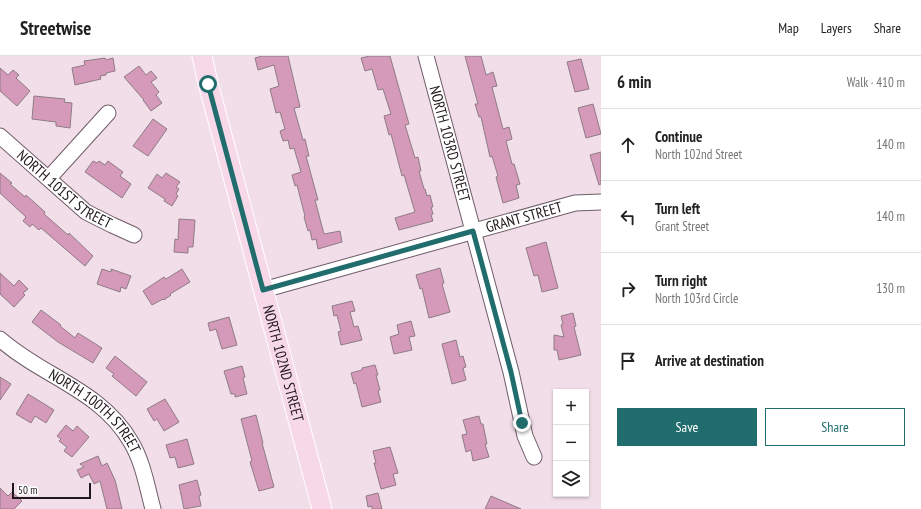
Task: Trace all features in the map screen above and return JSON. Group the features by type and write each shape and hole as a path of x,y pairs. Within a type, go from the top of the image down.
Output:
{"main road":[{"name":"NORTH 102ND STREET","path":"202,56 208,84 322,509"}],"street":[{"name":"NORTH 103RD STREET","path":"426,56 511,372 525,436 534,457"},
{"path":"49,178 108,113"},
{"name":"NORTH 101ST STREET","path":"0,136 86,212 134,235"},
{"name":"GRANT STREET","path":"263,290 575,203 601,202"},
{"name":"NORTH 100TH STREET","path":"0,339 23,356 95,401 121,426 140,462 153,509"}],"building":[{"path":"262,56 288,56 300,107 294,108 303,140 305,139 309,156 306,156 318,200 315,200 324,234 340,231 342,242 318,249 316,239 312,240 310,230 308,231 297,185 295,186 292,175 301,172 294,148 290,149 288,140 283,141 280,131 285,129 280,112 276,113 270,89 279,86 274,65 258,70 255,58"},
{"path":"370,56 390,56 409,124 405,125 415,158 418,157 421,171 419,171 424,189 427,196 430,195 433,207 431,207 433,214 431,215 433,221 399,230 395,218 415,212 404,175 402,176 391,134 389,135 384,116 391,114 383,89 378,90 372,69 365,71 361,58"},
{"path":"465,56 481,56 486,75 493,72 497,86 492,87 503,129 509,127 512,139 506,141 512,164 514,164 520,184 516,185 519,198 503,203 496,177 498,176 492,156 490,157 481,117 479,117 475,104 478,104"},
{"path":"105,58 106,60 113,58 115,71 100,76 101,79 75,85 72,68 85,65 84,61"},
{"path":"581,59 589,89 575,92 567,62"},
{"path":"139,66 146,75 151,71 157,78 151,82 159,92 156,95 162,103 151,111 144,100 124,77"},
{"path":"0,68 8,75 13,70 19,75 16,78 30,91 17,106 0,91"},
{"path":"34,96 65,99 64,102 72,103 70,128 56,126 56,122 32,119"},
{"path":"593,104 601,134 586,138 578,108"},
{"path":"153,119 167,129 148,156 133,146"},
{"path":"601,152 601,184 599,185 590,155"},
{"path":"93,161 97,163 99,161 105,165 108,161 123,172 120,176 131,184 122,198 85,172"},
{"path":"0,173 12,183 10,184 25,197 26,195 45,212 44,214 68,235 69,233 93,256 85,266 41,228 39,230 32,224 30,227 23,221 26,217 0,193"},
{"path":"166,173 180,182 176,187 179,189 176,194 178,196 172,206 164,201 165,199 148,188 157,174 162,178"},
{"path":"179,219 195,220 193,247 188,247 188,253 174,252 175,239 178,240"},
{"path":"546,242 558,288 542,292 538,275 534,276 526,248"},
{"path":"440,268 444,283 442,284 450,312 429,318 422,288 420,289 416,275"},
{"path":"102,269 111,272 111,269 131,276 126,289 121,287 120,292 97,284"},
{"path":"182,269 190,282 170,294 171,295 164,300 163,299 152,305 143,291 164,277 166,279"},
{"path":"0,273 14,286 19,280 28,289 23,293 25,295 14,307 0,294"},
{"path":"352,301 355,311 350,312 354,327 358,326 362,340 341,345 338,332 341,331 337,315 334,316 332,306"},
{"path":"41,310 75,338 78,333 102,348 93,363 58,342 32,322"},
{"path":"573,313 576,326 574,327 581,355 559,360 557,350 554,350 554,335 564,337 561,325 563,324 561,316"},
{"path":"229,317 237,345 222,349 216,329 210,331 208,323"},
{"path":"411,321 415,336 409,337 412,350 394,354 390,337 399,334 397,325"},
{"path":"456,340 460,357 463,356 466,367 463,368 466,380 452,384 442,344"},
{"path":"115,356 147,382 136,396 112,376 114,374 106,368"},
{"path":"375,365 378,375 376,375 380,390 378,391 381,402 362,407 356,383 354,384 351,373 362,370 362,368"},
{"path":"242,366 247,394 235,397 235,394 231,394 224,371"},
{"path":"0,377 11,384 0,400"},
{"path":"28,394 54,410 46,423 35,416 31,423 16,414"},
{"path":"165,399 179,422 164,431 157,419 154,421 147,409"},
{"path":"256,415 274,487 259,491 250,462 252,461 241,419"},
{"path":"479,416 481,424 483,424 487,444 485,444 489,457 473,461 471,450 466,452 462,435 467,434 463,420"},
{"path":"66,425 73,431 77,426 89,437 72,457 64,451 67,447 59,441 61,439 57,436"},
{"path":"187,439 194,464 178,468 175,457 170,458 166,445"},
{"path":"390,447 398,473 393,474 396,485 381,489 374,463 376,463 373,451"},
{"path":"98,456 102,466 107,463 115,480 122,509 107,509 100,481 94,484 89,474 81,478 77,470 84,467 80,464"},
{"path":"197,480 201,495 199,496 201,506 184,509 179,485"},
{"path":"0,488 8,496 12,492 22,501 14,509 0,509"},
{"path":"378,493 382,509 372,509 372,506 368,507 366,496"},
{"path":"491,496 521,509 485,509"}],"route":[{"path":"208,84 263,290 473,231 511,372 522,423"}]}
